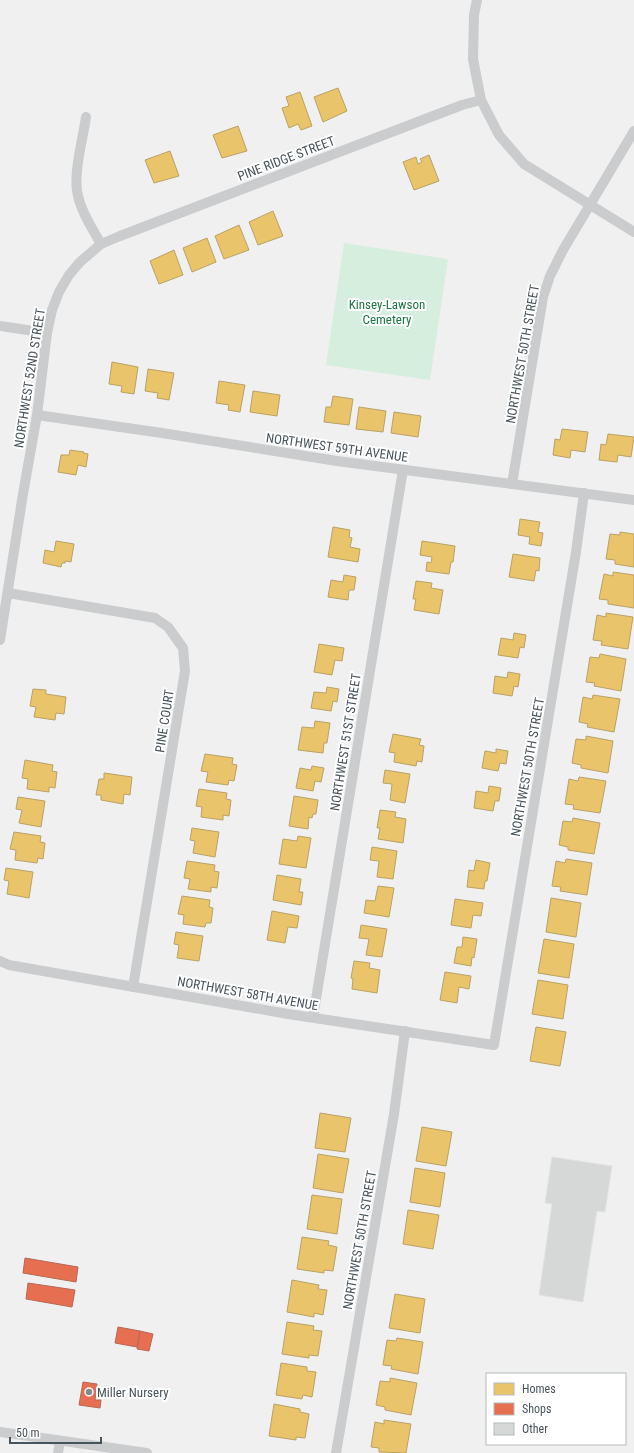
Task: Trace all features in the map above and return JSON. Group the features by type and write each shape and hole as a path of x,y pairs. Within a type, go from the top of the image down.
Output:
{"street":[{"path":"477,0 474,15 473,60 481,100 499,135 524,164 591,204 634,232"},
{"name":"PINE RIDGE STREET","path":"101,244 462,104 481,100"},
{"path":"86,117 78,169 77,190 82,209 101,244"},
{"name":"NORTHWEST 50TH STREET","path":"512,484 538,322 545,293 556,264 634,131"},
{"name":"NORTHWEST 52ND STREET","path":"0,640 37,415 47,333 52,310 59,292 69,275 80,262 101,244"},
{"path":"0,326 47,333"},
{"name":"NORTHWEST 59TH AVENUE","path":"37,415 337,461 634,500"},
{"name":"NORTHWEST 51ST STREET","path":"313,1018 403,470"},
{"name":"NORTHWEST 50TH STREET","path":"494,1045 576,552 584,494"},
{"name":"PINE COURT","path":"8,593 155,618 168,627 184,648 185,671 133,987"},
{"name":"NORTHWEST 58TH AVENUE","path":"0,961 10,965 313,1018 494,1045"},
{"name":"NORTHWEST 50TH STREET","path":"336,1453 394,1114 405,1031"},
{"path":"0,1432 147,1453"},
{"path":"58,1453 60,1440"}],"green space":[{"name":"Kinsey-Lawson Cemetery","path":"344,243 448,259 430,380 326,365"}],"building: Homes":[{"path":"338,88 347,111 323,122 314,97"},
{"path":"300,92 312,126 301,130 298,124 289,128 282,108 289,106 286,97"},
{"path":"238,126 247,151 222,158 213,135"},
{"path":"170,151 179,176 154,183 145,160"},
{"path":"429,155 439,181 414,190 403,162 416,157 418,164 422,162 420,159"},
{"path":"273,211 283,236 258,245 249,222"},
{"path":"239,225 249,250 224,259 215,236"},
{"path":"207,238 216,262 192,272 183,248"},
{"path":"174,250 183,275 159,284 150,261"},
{"path":"112,362 138,367 134,394 121,392 122,386 109,384"},
{"path":"148,369 174,373 169,400 157,398 158,393 145,391"},
{"path":"219,381 245,385 240,412 228,410 229,405 216,403"},
{"path":"253,391 280,395 277,416 250,412"},
{"path":"333,396 353,399 349,425 324,422 326,407 331,407"},
{"path":"359,407 386,411 383,432 356,429"},
{"path":"394,412 421,416 418,437 391,433"},
{"path":"562,429 588,432 585,452 571,450 570,458 553,455 555,439 560,440"},
{"path":"608,434 634,437 631,457 618,455 617,462 599,460 601,444 606,445"},
{"path":"70,450 88,454 86,467 78,465 76,475 58,472 61,455 69,455"},
{"path":"520,519 540,522 538,532 543,533 541,546 529,544 530,537 518,535"},
{"path":"333,527 350,530 349,537 352,538 350,547 360,549 358,562 328,557"},
{"path":"620,532 634,534 634,567 615,564 615,560 606,559 610,534 620,535"},
{"path":"56,541 74,544 71,562 65,561 65,563 62,563 61,567 43,563 45,550 54,552"},
{"path":"422,541 455,546 453,562 451,562 449,574 426,571 427,562 431,563 432,557 420,555"},
{"path":"513,554 540,558 539,571 536,570 534,581 509,577"},
{"path":"613,572 634,575 634,608 608,604 608,600 599,599 604,574 613,576"},
{"path":"344,575 356,577 354,590 349,590 348,600 328,597 331,580 343,582"},
{"path":"416,581 432,583 431,588 443,590 439,614 414,610 416,599 413,599"},
{"path":"606,613 633,617 628,649 601,645 602,641 593,640 597,615 606,617"},
{"path":"514,633 526,635 524,648 520,647 518,658 498,655 501,638 513,640"},
{"path":"319,644 344,648 342,661 335,660 332,675 314,672"},
{"path":"600,654 626,659 621,691 594,686 595,683 586,682 590,657 599,658"},
{"path":"508,672 520,674 518,687 514,686 512,696 493,693 495,676 507,678"},
{"path":"327,687 339,689 337,702 333,701 331,711 311,708 314,692 326,693"},
{"path":"33,689 46,690 46,694 66,697 64,714 56,713 55,720 34,717 36,707 30,706"},
{"path":"593,695 620,699 614,732 587,727 588,724 579,722 583,697 592,699"},
{"path":"315,721 330,723 327,743 324,743 323,753 298,750 302,727 314,728"},
{"path":"393,734 421,739 419,745 424,746 422,762 417,761 416,766 394,762 395,753 389,752"},
{"path":"586,736 613,741 608,773 581,768 581,765 572,763 576,739 586,740"},
{"path":"496,749 508,751 506,764 500,763 498,771 482,768 485,751 496,753"},
{"path":"205,754 233,758 232,764 237,765 234,781 229,780 228,785 206,782 208,772 201,771"},
{"path":"25,760 53,765 52,771 57,772 55,788 49,787 49,792 27,789 28,779 22,778"},
{"path":"312,766 324,768 321,782 315,781 313,791 296,788 300,768 311,770"},
{"path":"385,770 410,774 405,803 390,800 392,784 383,783"},
{"path":"104,773 132,777 130,795 124,794 123,804 101,800 101,795 96,795 99,779 104,779"},
{"path":"579,777 606,781 600,813 573,809 574,805 565,804 569,779 578,781"},
{"path":"489,786 501,788 499,801 495,801 493,811 474,808 476,791 488,793"},
{"path":"199,789 227,793 226,799 231,800 229,816 223,815 223,820 201,817 202,807 196,806"},
{"path":"294,796 318,800 316,814 313,814 312,818 309,817 308,829 289,826"},
{"path":"18,797 45,801 41,827 19,823 22,810 16,809"},
{"path":"380,810 396,812 395,817 406,819 403,843 378,839 380,828 377,828"},
{"path":"573,818 600,823 594,854 568,850 568,847 559,845 563,821 572,822"},
{"path":"192,828 219,832 215,857 193,853 195,841 190,840"},
{"path":"14,832 41,836 40,842 45,843 43,859 38,858 37,863 15,860 16,850 10,849"},
{"path":"298,836 311,838 306,868 279,864 283,839 297,841"},
{"path":"372,847 397,851 393,879 377,877 379,861 370,860"},
{"path":"566,859 592,863 587,895 560,891 561,887 552,886 556,861 565,863"},
{"path":"476,860 490,863 484,889 467,887 469,870 474,871"},
{"path":"187,861 215,865 214,871 219,872 217,888 211,887 211,892 188,889 190,879 184,878"},
{"path":"6,868 33,872 29,898 7,894 9,881 4,880"},
{"path":"277,875 301,879 299,892 303,892 301,905 273,900"},
{"path":"378,886 394,888 389,917 364,913 366,900 375,901"},
{"path":"182,896 210,900 209,907 213,908 211,923 206,923 205,927 183,924 184,915 178,914"},
{"path":"551,898 581,903 576,937 546,932"},
{"path":"455,899 483,903 481,916 473,915 471,928 451,925"},
{"path":"272,911 299,916 297,928 288,927 285,943 267,940"},
{"path":"361,925 387,929 382,957 366,955 369,939 359,938"},
{"path":"176,932 203,936 199,961 177,958 179,945 174,944"},
{"path":"463,937 477,939 471,966 454,963 457,947 462,947"},
{"path":"544,939 574,944 569,978 538,973"},
{"path":"354,961 370,963 369,968 380,970 377,993 352,989 353,979 351,978"},
{"path":"445,972 471,976 469,989 459,987 457,1003 440,1000"},
{"path":"538,980 568,985 563,1019 532,1014"},
{"path":"536,1027 566,1032 560,1066 530,1061"},
{"path":"320,1113 351,1118 345,1152 315,1148"},
{"path":"422,1127 452,1132 446,1166 416,1161"},
{"path":"318,1154 349,1159 343,1193 313,1188"},
{"path":"415,1168 445,1173 440,1207 410,1202"},
{"path":"312,1195 342,1199 337,1234 307,1229"},
{"path":"408,1210 439,1215 433,1249 403,1244"},
{"path":"302,1237 329,1241 328,1245 337,1247 333,1271 324,1270 324,1273 297,1269"},
{"path":"292,1280 319,1285 318,1289 327,1290 323,1315 314,1313 314,1317 287,1312"},
{"path":"395,1294 425,1299 420,1333 389,1328"},
{"path":"287,1322 314,1326 313,1330 322,1331 318,1356 309,1355 309,1358 282,1354"},
{"path":"397,1338 423,1342 418,1374 391,1369 392,1366 383,1365 387,1340 396,1341"},
{"path":"281,1363 307,1367 307,1371 316,1372 312,1397 303,1395 302,1399 276,1395"},
{"path":"390,1378 417,1383 411,1415 385,1410 385,1407 376,1405 380,1381 390,1382"},
{"path":"274,1404 300,1409 300,1412 309,1414 305,1438 296,1437 296,1440 269,1436"},
{"path":"384,1420 411,1424 406,1453 379,1452 379,1448 371,1447 375,1422 384,1424"}],"building: Shops":[{"path":"25,1258 78,1267 76,1282 23,1273"},
{"path":"28,1283 75,1290 72,1307 26,1299"},
{"path":"118,1327 140,1331 137,1347 115,1343"},
{"path":"140,1331 153,1334 149,1351 137,1349"},
{"name":"Miller Nursery","path":"83,1382 97,1384 95,1400 101,1400 100,1408 79,1405"}],"building: Other":[{"path":"552,1157 612,1166 605,1212 597,1211 583,1302 539,1295 552,1204 545,1203"}],"place":[{"name":"Miller Nursery","path":"89,1392"}]}
